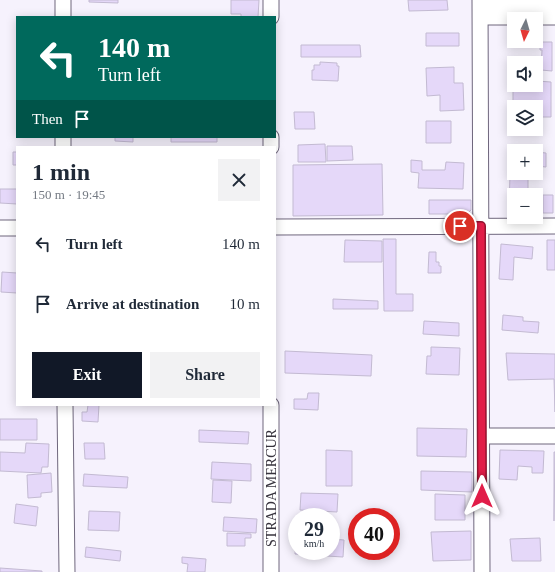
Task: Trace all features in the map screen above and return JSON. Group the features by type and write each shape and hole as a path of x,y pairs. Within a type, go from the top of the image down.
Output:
{"street":[{"path":"63,0 63,16"},
{"path":"271,0 271,16"},
{"path":"480,7 555,5"},
{"path":"480,7 555,17"},
{"path":"480,7 482,572"},
{"path":"276,227 555,226"},
{"path":"0,228 16,228"},
{"path":"65,406 67,572"},
{"name":"STRADA MERCUR","path":"271,406 271,572"},
{"path":"482,436 555,436"}],"building":[{"path":"89,0 118,0 118,3 89,2"},
{"path":"231,0 259,0 258,16 241,16 241,14 231,14"},
{"path":"408,0 447,0 448,10 409,11"},
{"path":"426,33 459,33 459,46 426,46"},
{"path":"543,42 552,42 552,71 543,70 543,56 542,56 542,50 540,50 540,48 543,48"},
{"path":"301,45 360,45 361,57 301,57"},
{"path":"320,62 337,63 337,66 339,66 338,81 312,80 312,70 314,70 314,65 320,65"},
{"path":"454,67 454,83 463,83 464,110 440,111 440,95 427,96 426,68"},
{"path":"543,81 551,82 551,117 543,117 543,100 513,100 513,92 543,92"},
{"path":"294,112 314,112 315,129 295,129"},
{"path":"426,121 451,121 451,143 426,143"},
{"path":"115,138 133,138 133,142 115,141"},
{"path":"171,138 217,138 217,142 171,142"},
{"path":"325,144 326,162 298,162 298,145"},
{"path":"327,146 352,146 353,160 327,161"},
{"path":"13,152 16,152 16,165 13,165"},
{"path":"543,153 546,153 546,167 543,167"},
{"path":"411,160 422,161 422,170 445,170 446,162 464,163 463,189 418,188 419,173 411,172"},
{"path":"382,164 383,215 293,216 293,165"},
{"path":"510,180 528,180 528,188 510,188"},
{"path":"0,189 16,189 16,204 0,203"},
{"path":"543,195 553,195 553,213 543,213"},
{"path":"429,200 471,200 471,210 467,214 429,214"},
{"path":"383,239 396,239 396,294 413,294 413,311 384,311"},
{"path":"345,240 382,241 382,262 344,262"},
{"path":"547,240 555,240 555,270 547,270"},
{"path":"501,244 533,247 532,259 514,257 513,280 499,279"},
{"path":"429,252 436,252 436,262 439,262 439,266 441,266 441,273 428,273"},
{"path":"2,272 16,273 16,293 1,292"},
{"path":"333,299 378,301 378,309 333,309"},
{"path":"503,315 523,317 523,321 539,322 538,333 502,330"},
{"path":"424,321 459,323 459,336 423,334"},
{"path":"431,347 460,348 459,375 426,374 427,356 431,356"},
{"path":"285,351 372,355 371,376 285,373"},
{"path":"506,353 555,354 555,412 554,379 508,380"},
{"path":"308,393 319,393 318,410 294,409 294,399 307,399"},
{"path":"88,406 99,406 98,422 82,421 82,412 87,412"},
{"path":"0,419 37,419 37,440 0,440"},
{"path":"417,428 467,429 466,457 417,456"},
{"path":"199,430 249,432 248,444 199,442"},
{"path":"26,443 49,444 48,467 42,467 41,473 0,471 0,452 25,453"},
{"path":"84,443 104,443 105,459 85,459"},
{"path":"326,450 352,451 352,486 326,486"},
{"path":"500,450 544,451 543,473 532,473 532,467 518,466 517,480 499,479"},
{"path":"554,452 555,452 554,521"},
{"path":"212,462 251,464 251,481 211,479"},
{"path":"421,471 472,472 472,492 421,490"},
{"path":"51,473 52,492 41,493 41,497 28,498 27,475"},
{"path":"84,474 128,477 127,488 83,486"},
{"path":"213,480 232,481 231,503 212,502"},
{"path":"301,493 338,494 337,508 300,508"},
{"path":"435,494 465,495 465,520 435,520"},
{"path":"16,504 38,507 36,526 14,523"},
{"path":"89,511 120,512 119,531 88,530"},
{"path":"224,517 257,519 256,533 223,531"},
{"path":"471,531 471,560 433,561 431,532"},
{"path":"227,533 251,534 251,538 245,538 245,546 227,546"},
{"path":"540,538 541,561 512,561 510,539"},
{"path":"340,540 344,540 343,557 340,557"},
{"path":"86,547 121,551 120,561 85,557"},
{"path":"182,557 206,559 205,572 187,572 188,564 182,563"},
{"path":"0,568 42,571 42,572 0,572"}],"route":[{"path":"460,226 481,226 482,496"}]}
